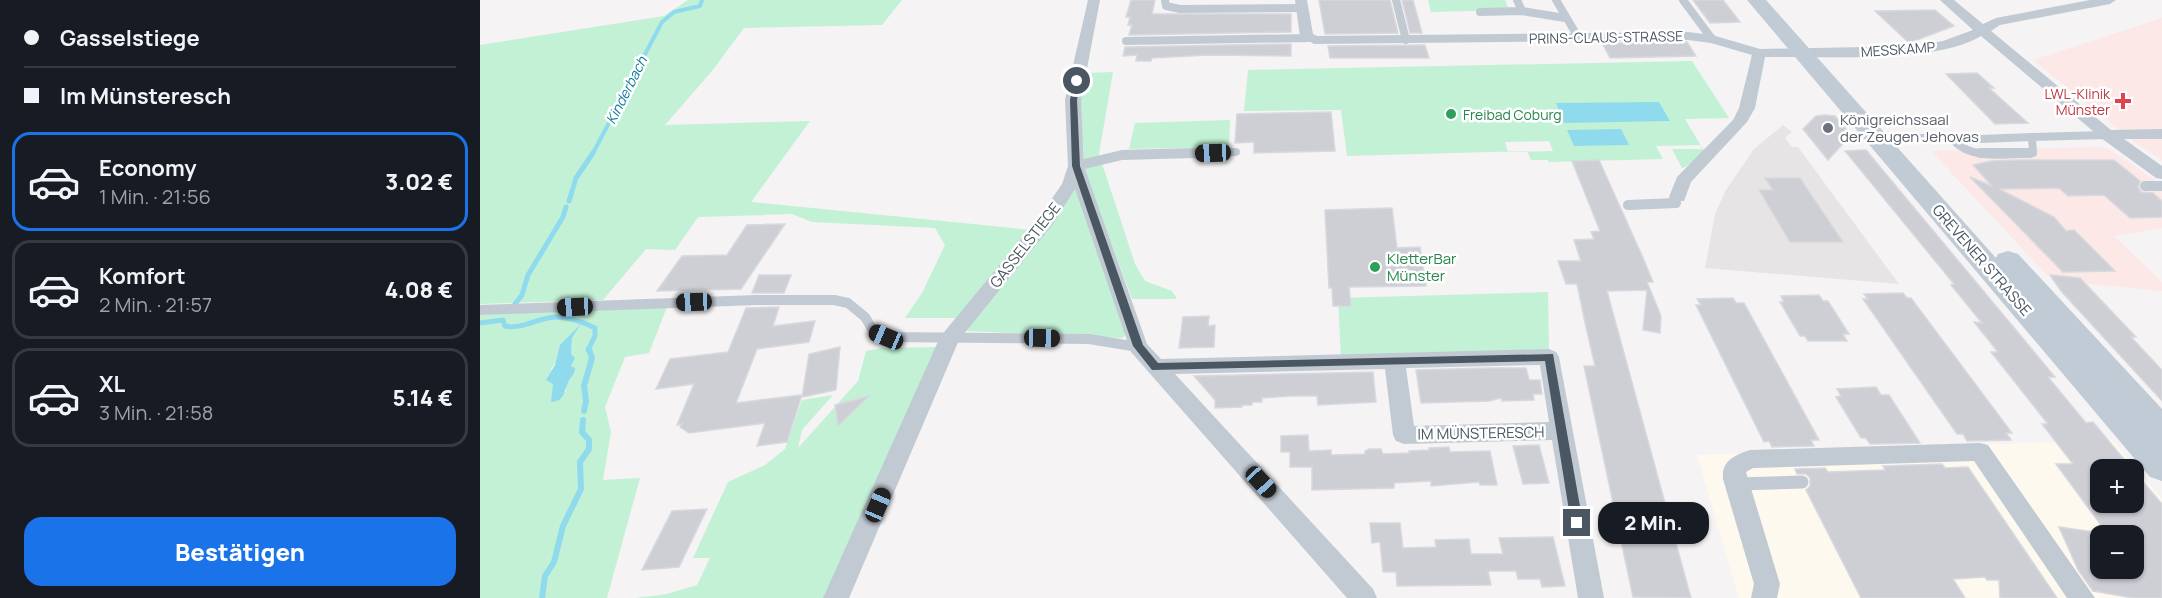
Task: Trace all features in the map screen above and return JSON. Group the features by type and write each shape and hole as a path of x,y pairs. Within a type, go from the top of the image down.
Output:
{"main road":[{"name":"GREVENER STRASSE","path":"1756,0 1813,53 2162,431"},
{"name":"GREVENER STRASSE","path":"1774,0 1813,53 2162,466"}],"street":[{"name":"GASSELSTIEGE","path":"836,598 950,337 1047,220 1070,184 1076,166 1073,100 1094,0"},
{"path":"1946,0 2107,135 2162,174"},
{"name":"MESSKAMP","path":"1813,53 1894,52 1933,48 1969,38 1996,22 2106,0"},
{"path":"1302,4 1309,38"},
{"name":"PRINS-CLAUS-STRASSE","path":"1309,38 1322,41 1688,36 1712,39 1759,53 1813,53"},
{"path":"1677,200 1683,181 1745,112 1759,53"},
{"path":"2107,135 2162,134"},
{"path":"1076,166 1138,346 1277,498 1364,598"},
{"name":"IM MÜNSTERESCH","path":"1155,367 1549,357 1591,598"},
{"name":"IM MÜNSTERESCH","path":"1394,361 1404,435 1561,431"},
{"path":"1764,598 1767,584 1736,484 1734,475 1736,468 1750,459 1980,452 2082,598"}],"lane":[{"path":"1165,0 1166,6 1176,9 1302,4"},
{"path":"1396,0 1406,40"},
{"path":"1517,0 1522,11"},
{"path":"1556,0 1578,38"},
{"path":"1683,0 1712,39"},
{"path":"1480,12 1522,11 1565,18"},
{"name":"PRINS-CLAUS-STRASSE","path":"1126,41 1309,38"},
{"path":"1922,138 2107,135"},
{"path":"1955,138 1953,142 1956,145 1981,154 2033,153 2032,136"},
{"path":"1076,166 1122,155 1236,152"},
{"path":"2145,186 2162,186"},
{"path":"1628,205 1677,200"},
{"path":"480,310 757,300 834,300 848,303 865,317 874,332 886,337 1089,339 1138,346"},
{"path":"1736,484 1802,482"}],"shaded area":[{"name":"LWL-Klinik Münster","path":"2162,18 2162,160 2136,143 2033,60"},
{"path":"1783,125 1792,132 1785,138 1792,147 1798,147 1899,284 1705,268 1715,214 1726,190 1754,149"},
{"path":"2100,147 2109,149 2162,185 2162,228 2114,236 2162,282 2162,291 2070,282 2067,277 2046,274 1931,151"},
{"path":"2112,440 2128,459 2090,459 2090,513 2144,513 2144,478 2162,499 2162,598 1739,598 1697,455"}],"green space":[{"path":"688,0 902,0 882,25 744,28 712,71 665,125 810,121 751,202 1032,230 959,318 905,318 922,293 945,245 935,228 812,222 792,214 698,217 675,250 646,249 603,300 480,304 480,45 664,16"},
{"path":"1428,0 1505,0 1509,10 1431,12"},
{"name":"Freibad Coburg","path":"1692,61 1729,118 1685,119 1704,151 1697,160 1683,168 1552,171 1548,160 1531,160 1527,152 1553,151 1549,141 1505,142 1508,152 1347,156 1341,110 1244,111 1248,70","holes":["1700,145 1702,149 1672,149 1682,168 1552,171 1549,162 1663,159 1656,146"]},
{"path":"1113,72 1099,154 1135,264 1145,281 1172,291 1177,299 1132,299 1085,171 1080,97 1087,73"},
{"path":"1230,120 1229,147 1129,149 1135,123"},
{"path":"1077,181 1127,334 1122,338 966,331"},
{"path":"1548,292 1549,352 1341,358 1338,298"},
{"path":"667,307 649,353 625,357 605,407 611,432 603,480 640,478 607,598 480,598 480,315 597,308","holes":["572,339 571,354 574,357 571,366 575,373 566,386 566,392 554,391 551,369"]},
{"path":"940,347 829,598 635,598 667,594 697,585 710,558 693,558 728,482 765,465 785,449 802,400 833,395 802,430 798,448 858,381 866,351 882,348"}],"water":[{"path":"1659,102 1670,121 1564,123 1556,103"},
{"path":"1621,129 1629,145 1574,146 1567,130"},
{"path":"581,324 572,338 571,354 575,358 571,366 575,368 574,374 562,398 551,402 553,384 546,380 555,365 560,345"}],"building":[{"path":"1131,0 1155,0 1152,14 1291,14 1291,32 1129,35 1132,25 1128,25 1130,17 1126,17"},
{"path":"1319,0 1390,0 1398,33 1325,34"},
{"path":"1402,0 1413,0 1422,33 1410,33"},
{"path":"1693,0 1723,0 1740,22 1710,23"},
{"path":"1935,10 1954,26 1909,43 1875,11"},
{"path":"1687,42 1696,56 1610,58 1602,43"},
{"path":"1291,44 1291,56 1209,55 1136,61 1137,55 1123,56 1125,47"},
{"path":"1425,45 1429,58 1330,58 1328,46"},
{"path":"1977,73 1994,88 1989,88 2028,123 1995,124 1946,74"},
{"path":"1331,112 1335,151 1254,153 1254,142 1235,143 1237,114"},
{"path":"1816,116 1835,116 1851,135 1828,160 1803,129"},
{"path":"1866,150 2055,377 2048,377 2086,423 2093,422 2124,459 2090,459 2090,510 2056,464 2073,464 2042,424 2048,424 1991,352 1998,352 1974,322 1982,323 1951,285 1954,284 1845,151"},
{"path":"1599,160 1653,282 1647,282 1661,316 1660,333 1643,330 1647,290 1607,291 1691,598 1633,597 1584,366 1595,366 1577,284 1566,284 1558,261 1581,261 1574,240 1594,239 1591,232 1600,231 1572,161"},
{"path":"2114,160 2140,181 2138,187 2141,192 2153,193 2162,201 2162,217 2130,218 2104,195 2068,196 2059,188 1999,189 2054,217 2066,231 2074,230 2115,271 2063,272 1970,177 1992,186 1973,165 1992,161"},
{"path":"1765,178 1800,178 1843,242 1790,242 1759,190 1773,190"},
{"name":"KletterBar Münster","path":"1392,208 1397,248 1420,247 1426,286 1349,287 1351,306 1333,306 1332,288 1329,288 1325,210"},
{"path":"785,224 741,289 657,291 682,256 727,255 747,225"},
{"path":"759,275 791,275 784,293 752,293"},
{"path":"2050,275 2080,278 2136,337 2131,337 2162,370 2162,401 2061,291"},
{"path":"1903,293 1907,298 1911,298 2012,433 2006,433 2011,440 1967,441 1963,434 1957,434 1863,299 1868,299 1864,294"},
{"path":"1819,295 1823,301 1828,301 1849,334 1843,334 1847,341 1808,341 1805,336 1800,336 1780,302 1784,302 1781,296"},
{"path":"1733,298 1736,303 1744,303 1819,440 1811,440 1814,446 1772,447 1769,441 1764,442 1696,305 1701,305 1697,299"},
{"path":"779,307 773,326 815,321 809,342 757,349 736,403 802,395 787,442 757,446 765,423 689,433 680,427 682,424 677,425 694,384 656,389 670,359 728,352 746,308"},
{"path":"1209,316 1208,326 1215,325 1214,347 1179,348 1183,317"},
{"path":"840,347 836,390 802,397 809,354"},
{"path":"1526,368 1529,380 1540,380 1542,394 1533,394 1534,400 1502,401 1501,398 1489,401 1421,403 1416,370"},
{"path":"1373,372 1376,402 1318,405 1317,396 1291,396 1262,398 1262,402 1252,402 1252,405 1242,405 1242,407 1215,408 1215,400 1194,376"},
{"path":"1876,387 1881,395 1889,395 1920,443 1870,444 1866,438 1861,438 1836,397 1841,396 1837,389"},
{"path":"869,396 838,426 835,405"},
{"path":"1308,435 1309,451 1331,450 1331,455 1365,454 1365,451 1369,449 1381,449 1383,454 1449,447 1450,452 1490,451 1497,485 1480,485 1479,482 1431,486 1431,481 1394,483 1394,488 1312,490 1312,467 1290,467 1290,452 1281,452 1281,436"},
{"path":"1539,445 1549,483 1523,484 1513,446"},
{"path":"1942,464 1945,468 1968,467 2057,598 2000,598 1999,580 1987,580 1985,577 1953,579 1965,598 1861,598 1806,490 1810,486 1810,478 1806,474 1797,474 1795,469 1825,468 1828,472 1885,470 1883,466"},
{"path":"2144,483 2162,504 2162,598 2133,598 2093,591 2078,570 2059,527 2090,532 2090,579 2144,579 2144,525 2101,525 2092,513 2144,513"},
{"path":"707,509 679,567 642,570 672,511"},
{"path":"1370,523 1400,523 1403,548 1436,547 1435,540 1469,539 1471,554 1503,554 1499,538 1553,537 1565,586 1542,587 1540,579 1518,579 1516,571 1488,571 1491,585 1397,586 1396,572 1383,572 1380,542 1372,543"}],"waterway":[{"name":"Kinderbach","path":"592,155 662,22 674,12 700,6 702,0"},
{"name":"Kinderbach","path":"569,201 576,178 593,153"},
{"name":"Kinderbach","path":"515,304 522,295 528,275 563,217 566,207"},
{"name":"Kinderbach","path":"480,323 503,320 505,326 516,326 554,317 572,319 595,328 595,336 588,350"},
{"name":"Kinderbach","path":"584,411 586,401 584,386 592,358 589,349"},
{"name":"Kinderbach","path":"542,598 545,576 554,562 563,526 581,489 580,462 589,449 589,440 582,432 583,420"}],"place":[{"name":"LWL-Klinik Münster","path":"2123,101"},
{"name":"Freibad Coburg","path":"1451,114"},
{"name":"Königreichssaal der Zeugen Jehovas","path":"1828,128"},
{"name":"KletterBar Münster","path":"1375,267"}],"route":[{"path":"1077,81 1073,100 1076,166 1138,346 1155,367 1549,357 1577,523"}]}
